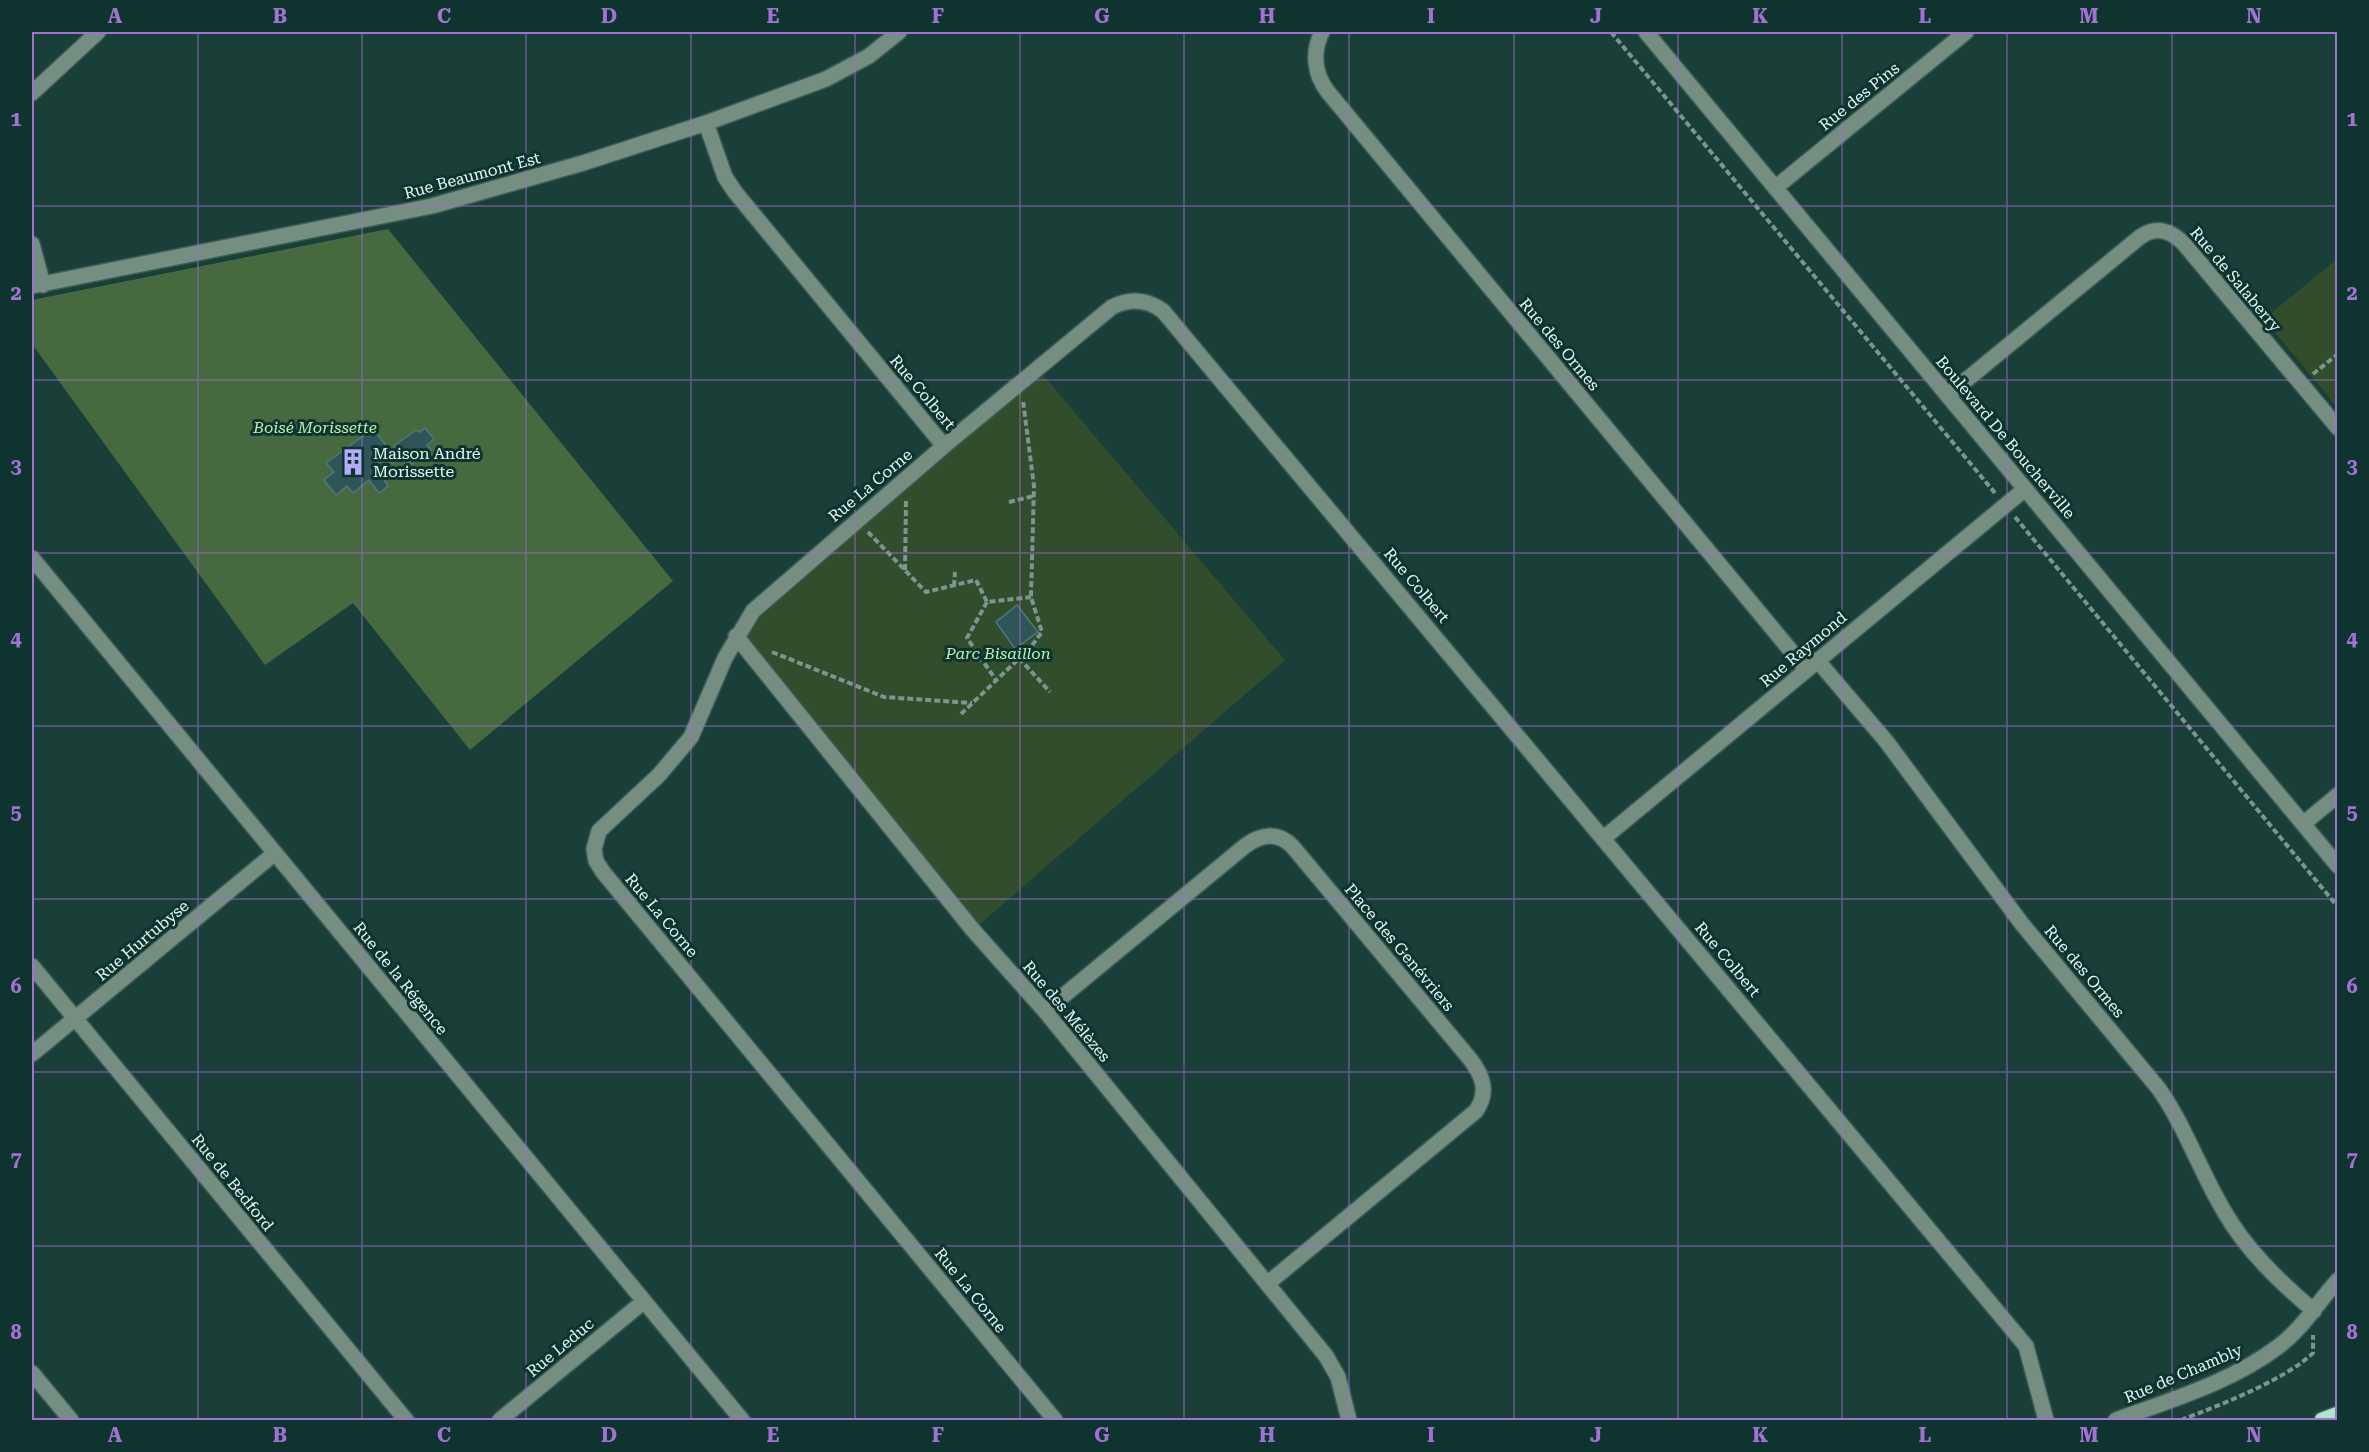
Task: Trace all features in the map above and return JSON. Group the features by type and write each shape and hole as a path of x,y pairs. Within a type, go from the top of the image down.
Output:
{"main road":[{"path":"2322,1420 2337,1414"}],"street":[{"path":"32,93 98,32"},
{"name":"Rue Beaumont Est","path":"37,286 432,206 583,163 706,123 826,79 869,56 899,32"},
{"name":"Rue des Ormes","path":"1322,32 1315,58 1323,86 1811,665 1886,741 2022,924 2159,1089 2178,1118 2218,1200 2237,1231 2275,1275 2314,1311"},
{"name":"Boulevard De Boucherville","path":"1646,32 2337,866"},
{"name":"Rue des Pins","path":"1775,188 1966,32"},
{"name":"Rue Colbert","path":"706,123 725,177 735,192 944,446 1112,307 1124,301 1138,300 1163,311 1605,837 2026,1346 2046,1420"},
{"name":"Rue de Salaberry","path":"1948,395 2140,237 2156,230 2167,231 2177,236 2337,429"},
{"path":"32,244 37,286"},
{"name":"Rue La Corne","path":"944,446 856,519 753,610 736,636 691,737 659,775 602,825 595,842 596,861 1055,1420"},
{"name":"Rue Raymond","path":"1605,837 2025,489"},
{"name":"Rue de la Régence","path":"32,558 742,1420"},
{"name":"Rue des Mélèzes","path":"736,636 966,921 1045,1011 1335,1370 1349,1420"},
{"path":"2303,824 2337,795"},
{"name":"Place des Genévriers","path":"1045,1011 1245,846 1260,837 1272,836 1284,839 1293,847 1470,1059 1483,1083 1483,1095 1476,1111 1267,1284"},
{"name":"Rue Hurtubyse","path":"32,1054 275,853"},
{"name":"Rue de Bedford","path":"32,966 406,1420"},
{"name":"Rue de Chambly","path":"2116,1420 2189,1393 2240,1370 2280,1345 2314,1311 2337,1280"},
{"name":"Rue Leduc","path":"500,1420 643,1302"},
{"path":"32,1373 71,1420"}],"path":[{"path":"1611,32 1992,489"},
{"path":"2300,383 2337,354"},
{"path":"961,714 1019,658 1042,632 1031,597 1034,496 1021,382"},
{"path":"906,478 906,571"},
{"path":"1009,502 1034,496"},
{"path":"856,519 926,592 976,580 987,602"},
{"path":"2017,519 2337,907"},
{"path":"954,586 955,572"},
{"path":"987,602 1031,597"},
{"path":"987,602 967,638 996,680"},
{"path":"766,650 884,698 973,703"},
{"path":"1019,658 1050,692"},
{"path":"2290,850 2296,845"},
{"path":"2181,1420 2255,1388 2297,1364 2313,1353 2313,1342"}],"green space":[{"name":"Boisé Morissette","path":"388,229 673,581 470,750 353,603 265,665 32,344 32,300"},
{"path":"2337,259 2337,407 2264,319"},
{"name":"Parc Bisaillon","path":"1037,368 1285,660 973,930 736,636"}],"building":[{"name":"Maison André Morissette","path":"425,428 434,439 427,445 431,450 412,464 409,461 405,464 400,458 392,464 386,456 375,465 388,486 379,493 369,480 353,493 347,486 336,495 324,480 334,472 326,463 373,429 393,455 399,452 394,446 416,430 420,432"},
{"path":"1017,605 1038,632 1015,649 996,622"}],"place":[{"name":"Maison André Morissette","path":"353,462"}]}
